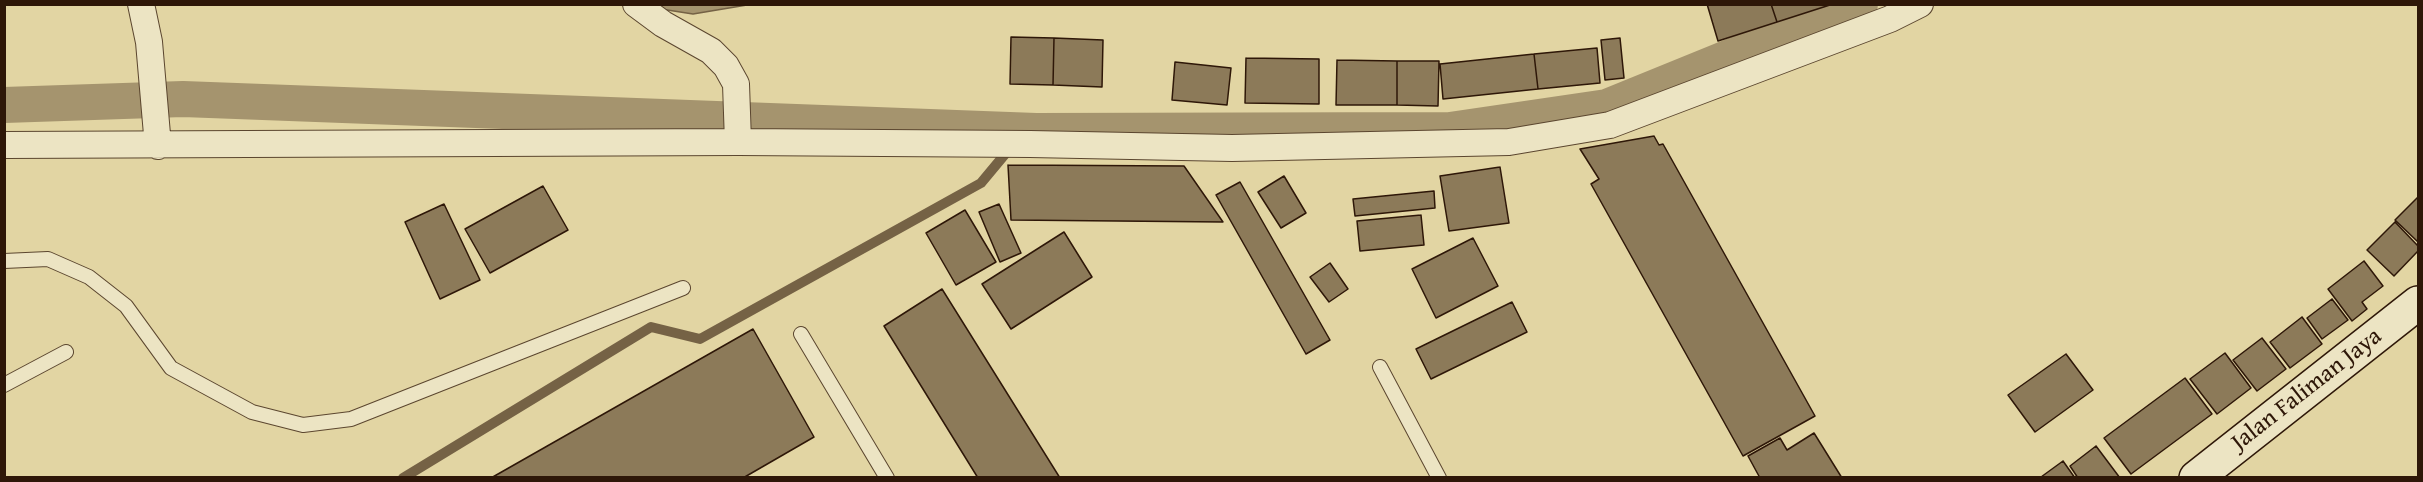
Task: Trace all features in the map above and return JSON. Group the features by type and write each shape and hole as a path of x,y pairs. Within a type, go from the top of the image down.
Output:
{"street":[{"path":"141,4 149,42 158,146"},
{"path":"636,4 663,24 711,51 726,66 736,84 738,139"},
{"path":"4,145 158,146 738,139 1232,148 1509,142 1610,125 1858,32 1920,4"},
{"name":"Jalan Faliman Jaya","path":"2196,477 2418,303"}],"lane":[{"path":"4,261 48,259 89,277 126,306 171,368 252,412 303,426 351,419 683,288"},
{"path":"801,334 887,477"},
{"path":"4,385 66,352"},
{"path":"1380,367 1439,477"}],"shaded area":[{"path":"648,5 747,5 693,14 648,7"}],"building":[{"path":"1707,4 1771,4 1777,22 1718,41"},
{"path":"1771,4 1833,4 1777,22"},
{"path":"1011,37 1054,38 1053,85 1010,84"},
{"path":"1054,38 1103,40 1102,87 1053,85"},
{"path":"1620,38 1624,78 1605,80 1601,40"},
{"path":"1597,48 1600,83 1538,89 1534,54"},
{"path":"1534,54 1538,89 1443,99 1440,64"},
{"path":"1246,58 1319,59 1319,104 1245,103"},
{"path":"1337,60 1397,61 1397,105 1336,105"},
{"path":"1397,61 1439,61 1438,106 1397,105"},
{"path":"1175,62 1231,68 1227,105 1172,100"},
{"path":"1654,136 1659,145 1663,144 1815,416 1743,456 1591,184 1599,179 1580,149"},
{"path":"1008,165 1184,166 1223,222 1011,220"},
{"path":"1500,167 1509,223 1449,231 1440,176"},
{"path":"1284,176 1306,213 1281,228 1258,192"},
{"path":"1240,182 1330,340 1306,354 1216,195"},
{"path":"543,186 568,230 490,273 465,229"},
{"path":"1434,191 1435,208 1355,216 1353,199"},
{"path":"2418,197 2418,242 2395,220"},
{"path":"444,204 480,280 440,299 405,222"},
{"path":"999,204 1021,253 1000,262 979,212"},
{"path":"965,210 996,262 956,285 926,233"},
{"path":"1421,215 1424,245 1360,251 1357,221"},
{"path":"2395,222 2418,246 2418,251 2394,276 2367,250"},
{"path":"1064,232 1092,277 1011,329 982,284"},
{"path":"1473,238 1498,286 1436,318 1412,269"},
{"path":"2364,261 2383,286 2362,302 2367,309 2352,321 2328,289"},
{"path":"1330,263 1348,289 1329,302 1310,277"},
{"path":"942,289 1060,478 978,478 884,326"},
{"path":"2332,299 2348,320 2322,339 2307,318"},
{"path":"1512,302 1527,332 1431,379 1416,349"},
{"path":"2302,317 2322,344 2290,368 2270,342"},
{"path":"753,329 814,437 743,478 491,478"},
{"path":"2262,338 2286,369 2257,391 2233,360"},
{"path":"2225,353 2251,388 2217,414 2190,379"},
{"path":"2066,354 2093,390 2035,432 2008,395"},
{"path":"2185,378 2212,414 2131,474 2104,438"},
{"path":"1814,433 1842,478 1760,478 1748,456 1780,438 1787,450"},
{"path":"2096,446 2120,478 2078,478 2070,466"},
{"path":"2063,461 2075,478 2041,478 2041,477"}],"waterway":[{"path":"4,105 183,99 1036,131 1450,130 1607,107 1860,4"},
{"path":"403,478 651,327 700,339 981,183 1011,147"}]}
